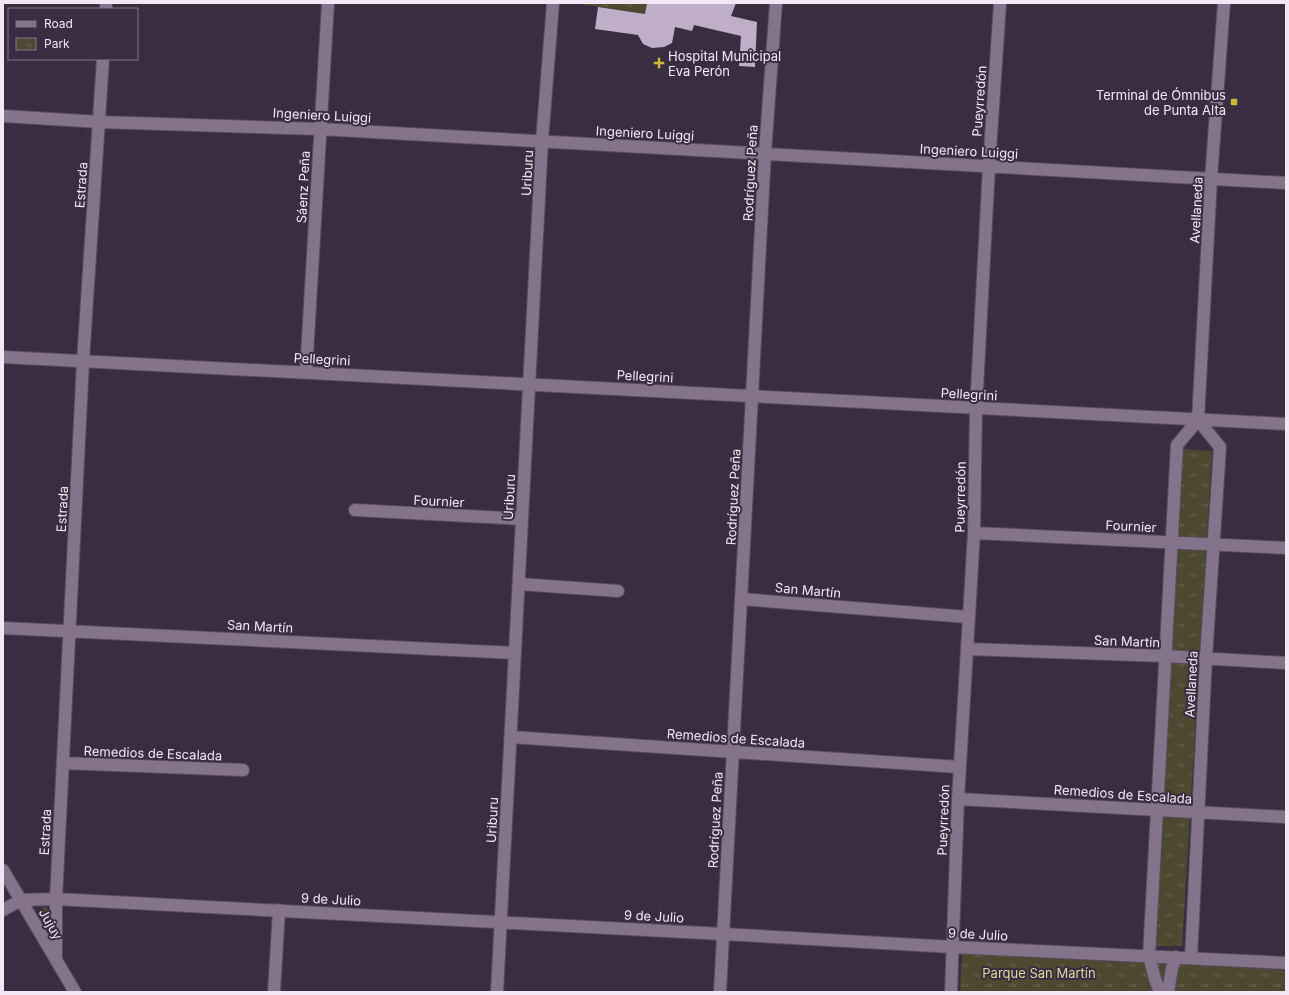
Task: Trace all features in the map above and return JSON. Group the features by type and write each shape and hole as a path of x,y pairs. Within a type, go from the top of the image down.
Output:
{"street":[{"name":"Sáenz Peña","path":"306,372 328,3"},
{"name":"Uriburu","path":"497,992 542,141 553,3"},
{"name":"Rodríguez Peña","path":"720,992 765,154 776,3"},
{"name":"Pueyrredón","path":"951,992 958,799 974,533 976,408 989,166 1000,3"},
{"name":"Avellaneda","path":"1191,958 1206,658 1220,447 1198,420 1211,179 1224,3"},
{"name":"Estrada","path":"56,960 56,900 83,361 103,60"},
{"name":"Ingeniero Luiggi","path":"3,116 100,122 320,128 1286,183"},
{"name":"Pellegrini","path":"3,357 1286,424"},
{"path":"1160,992 1149,956 1177,445 1198,420"},
{"name":"Fournier","path":"355,510 522,519"},
{"name":"Fournier","path":"974,533 1286,548"},
{"path":"519,584 618,590"},
{"name":"San Martín","path":"741,599 968,617"},
{"name":"San Martín","path":"3,628 70,630 515,653"},
{"name":"San Martín","path":"968,649 1165,656 1286,663"},
{"name":"Remedios de Escalada","path":"511,737 960,767"},
{"name":"Remedios de Escalada","path":"63,763 243,770"},
{"name":"Remedios de Escalada","path":"958,799 1286,817"},
{"name":"Jujuy","path":"3,870 75,992"},
{"path":"3,910 21,900"},
{"name":"9 de Julio","path":"21,900 56,900 279,910 953,947 1286,963"},
{"path":"274,992 279,910"},
{"path":"1168,992 1172,968 1176,958"}],"green space":[{"path":"573,3 647,3 645,14"},
{"path":"1182,449 1212,451 1182,946 1156,946"},
{"path":"45,906 58,920 50,930 39,917"},
{"name":"Parque San Martín","path":"962,954 1149,956 1286,971 1286,992 960,992"}],"building":[{"path":"647,3 736,3 731,16 757,22 755,67 739,66 741,36 694,25 692,31 675,27 672,43 664,47 652,48 643,44 638,35 595,29 598,7 645,14"}],"place":[{"name":"Hospital Municipal Eva Perón","path":"659,63"},
{"name":"Terminal de Ómnibus de Punta Alta","path":"1234,102"}]}
